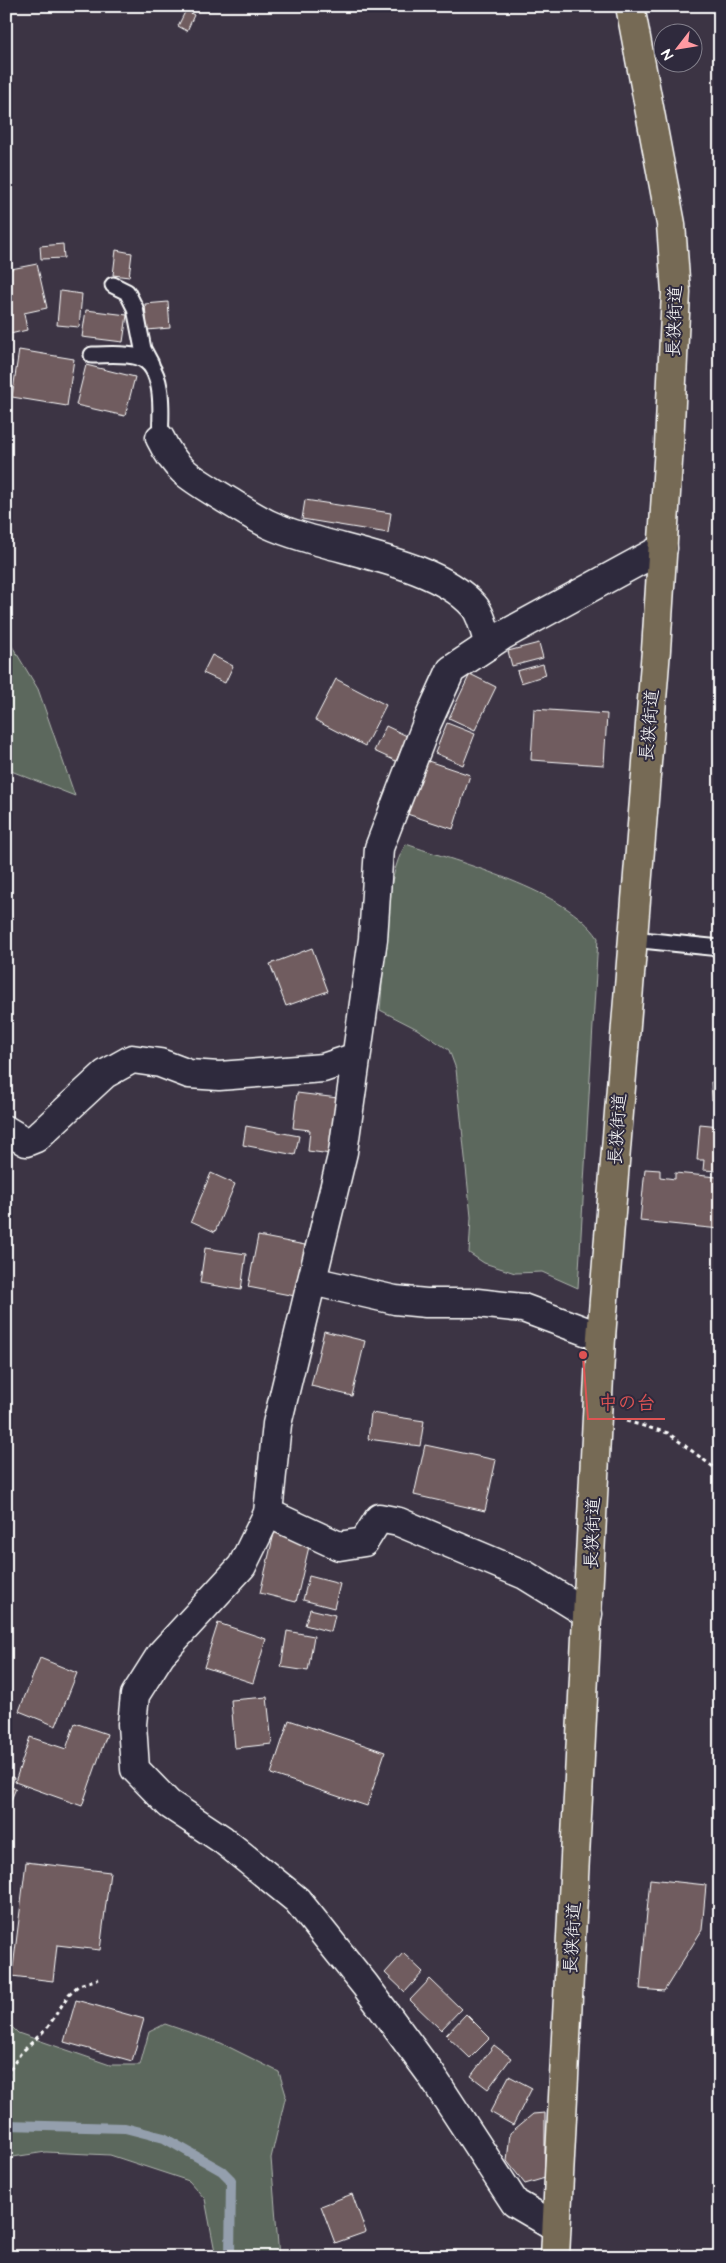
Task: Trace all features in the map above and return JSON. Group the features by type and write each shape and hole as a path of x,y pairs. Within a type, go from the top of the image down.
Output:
{"main road":[{"name":"長狭街道","path":"555,2257 601,1337 663,548 674,357 675,258 671,224 630,6"}],"street":[{"path":"160,438 170,458 186,475 268,524 342,550 392,561 454,588 476,608 489,645"},
{"path":"556,2227 516,2203 430,2073 366,1985 297,1900 223,1840 169,1804 134,1769 132,1724 135,1695 161,1654 242,1566 268,1514 277,1424 342,1152 373,939 379,848 427,723 451,670 489,645 663,548"},
{"path":"6,1130 26,1142 36,1138 105,1074 132,1058 160,1063 189,1074 219,1076 323,1068 356,1057"},
{"path":"312,1281 395,1300 426,1303 477,1303 522,1308 601,1337"},
{"path":"268,1514 339,1546 364,1542 379,1518 399,1522 525,1575 588,1614"}],"lane":[{"path":"112,285 127,292 135,308 143,349 157,374 161,397 160,438"},
{"path":"92,355 121,354 141,358 157,374"},
{"path":"632,940 720,948"}],"path":[{"path":"597,1412 668,1433 720,1472"},
{"path":"6,2085 9,2071 20,2054 48,2027 69,1994 79,1985 98,1979"}],"green space":[{"path":"6,636 38,689 75,796 6,769"},
{"path":"406,844 482,869 538,892 563,906 583,921 598,938 578,1288 542,1272 515,1273 484,1263 469,1253 471,1217 456,1069 449,1050 417,1029 380,1010 389,901 398,860"},
{"path":"6,2021 18,2033 110,2065 140,2065 149,2032 165,2024 221,2043 279,2072 286,2095 271,2158 279,2257 216,2257 205,2199 189,2181 110,2155 46,2152 6,2158"}],"building":[{"path":"186,10 194,15 187,31 178,26"},
{"path":"63,244 64,258 41,259 40,246"},
{"path":"116,250 132,253 129,277 113,275"},
{"path":"37,264 47,308 24,313 27,330 6,335 6,270"},
{"path":"60,291 82,294 79,327 57,325"},
{"path":"168,302 170,328 147,330 145,304"},
{"path":"86,310 127,315 123,342 82,337"},
{"path":"19,350 74,359 67,406 12,397"},
{"path":"6,360 12,361 9,399 6,399"},
{"path":"86,365 135,377 125,416 76,405"},
{"path":"305,500 391,513 388,533 302,519"},
{"path":"539,643 543,658 512,666 508,651"},
{"path":"212,655 233,666 225,683 203,673"},
{"path":"543,664 546,675 521,683 517,671"},
{"path":"470,674 496,687 475,730 449,718"},
{"path":"336,679 386,705 365,746 315,720"},
{"path":"534,709 607,714 604,765 531,760"},
{"path":"447,723 475,734 463,765 435,753"},
{"path":"386,726 407,736 396,761 374,751"},
{"path":"422,759 470,775 453,829 404,813"},
{"path":"312,948 328,991 286,1006 270,964"},
{"path":"711,1082 720,1082 720,1100 712,1100"},
{"path":"297,1093 338,1098 331,1154 308,1151 310,1130 293,1128"},
{"path":"700,1124 720,1126 720,1171 703,1170 704,1160 697,1160"},
{"path":"246,1126 299,1136 295,1155 243,1145"},
{"path":"645,1169 660,1170 660,1177 675,1179 675,1173 717,1177 716,1187 720,1187 720,1229 640,1221"},
{"path":"211,1173 235,1184 215,1232 191,1221"},
{"path":"258,1236 305,1245 295,1296 248,1287"},
{"path":"205,1248 246,1254 241,1290 200,1283"},
{"path":"324,1331 365,1341 352,1396 311,1386"},
{"path":"371,1413 424,1421 420,1446 368,1439"},
{"path":"425,1445 496,1460 485,1511 414,1495"},
{"path":"275,1529 311,1538 296,1602 260,1593"},
{"path":"309,1576 340,1584 334,1608 303,1600"},
{"path":"310,1609 335,1615 331,1632 305,1625"},
{"path":"218,1623 266,1639 253,1683 204,1667"},
{"path":"287,1631 314,1636 308,1671 281,1667"},
{"path":"40,1658 77,1673 56,1726 19,1711"},
{"path":"267,1697 272,1744 235,1748 231,1700"},
{"path":"289,1720 385,1752 367,1806 271,1774"},
{"path":"75,1723 107,1734 82,1806 15,1782 30,1737 66,1749"},
{"path":"6,1775 14,1778 11,1787 16,1788 6,1812"},
{"path":"26,1862 110,1872 100,1950 57,1945 53,1981 12,1976"},
{"path":"650,1879 706,1885 702,1930 664,1991 640,1989"},
{"path":"403,1953 423,1972 405,1992 385,1973"},
{"path":"430,1979 461,2009 441,2030 410,2000"},
{"path":"76,2000 144,2019 132,2061 64,2042"},
{"path":"466,2014 490,2038 470,2058 446,2035"},
{"path":"494,2045 511,2058 488,2089 471,2076"},
{"path":"509,2076 532,2088 513,2125 490,2112"},
{"path":"545,2113 545,2178 525,2184 507,2161 510,2133 533,2114"},
{"path":"352,2194 366,2232 335,2243 321,2206"}],"waterway":[{"path":"6,2125 125,2128 164,2138 222,2171 231,2180 230,2257"}],"place":[{"name":"中の台","path":"583,1355"}]}
